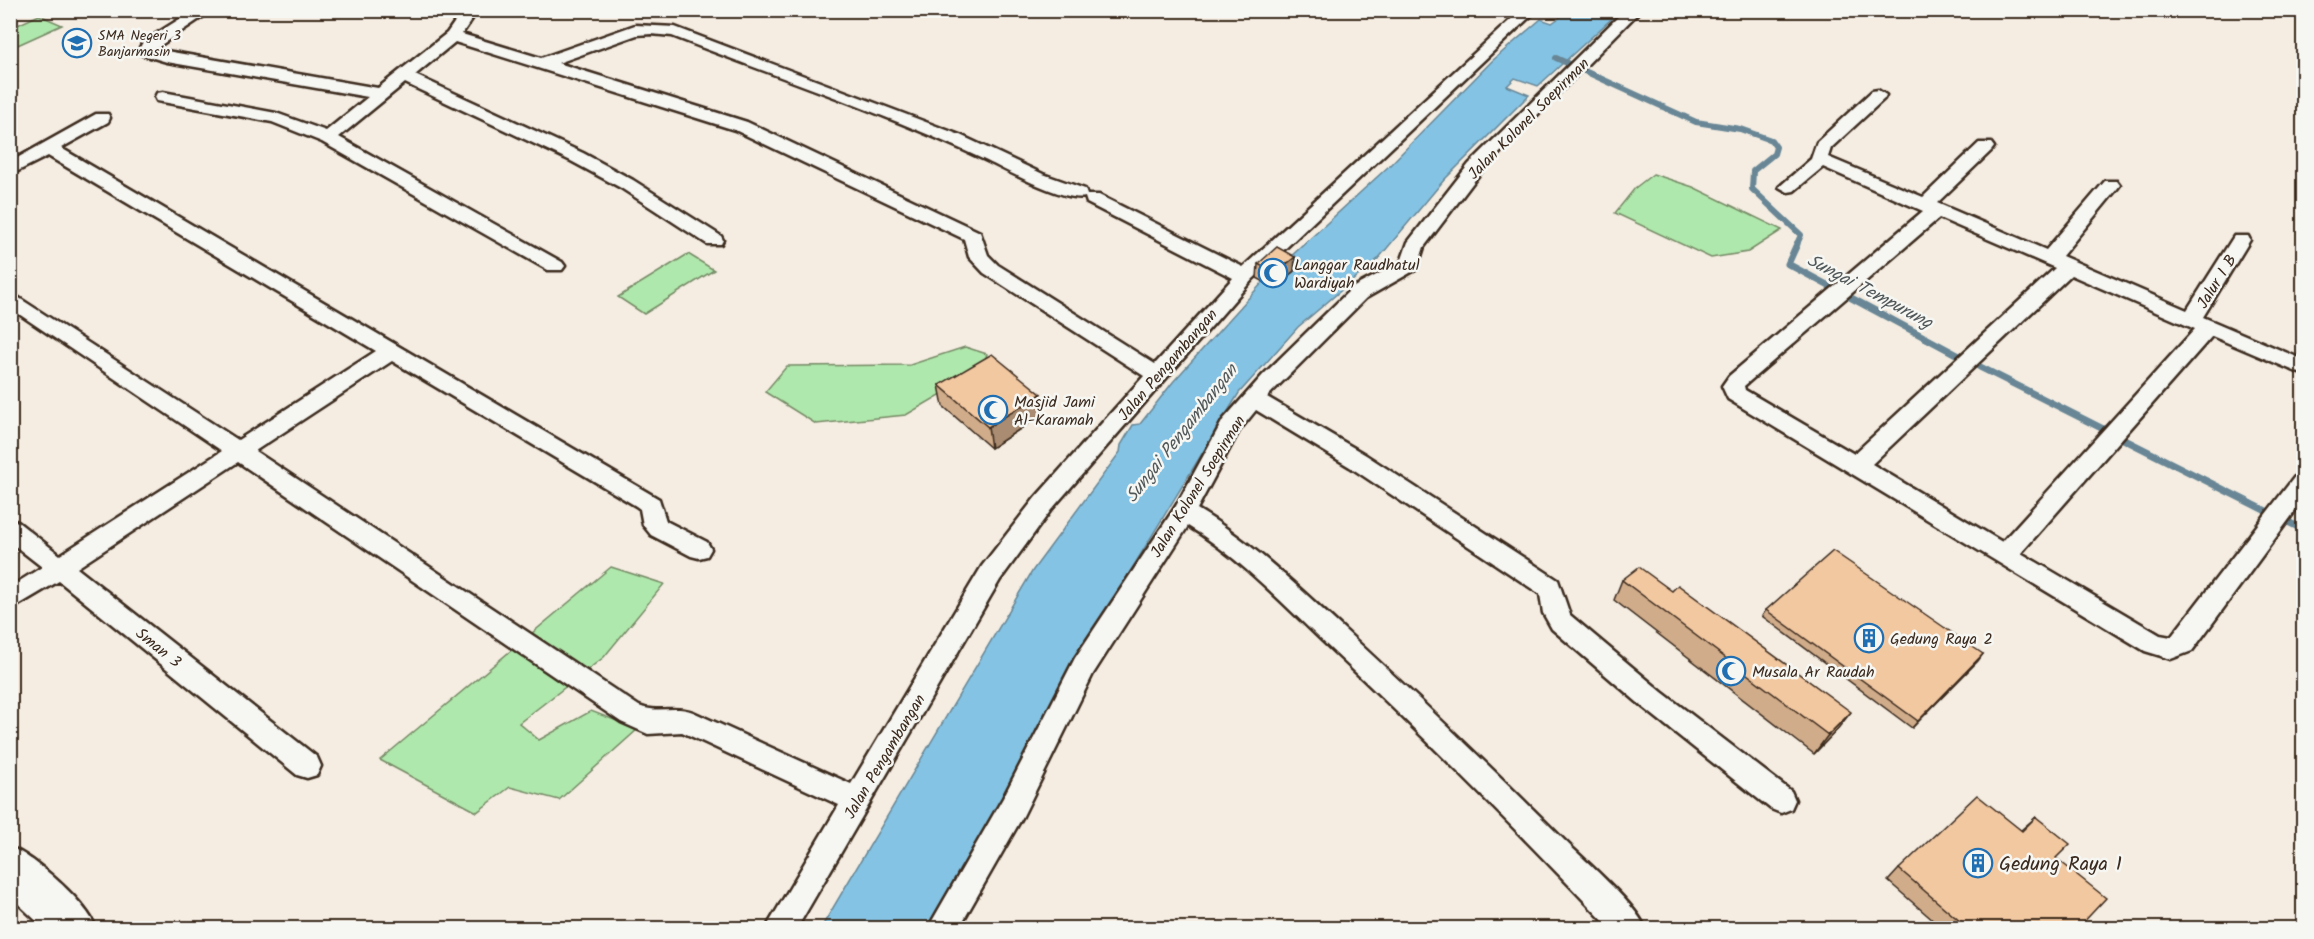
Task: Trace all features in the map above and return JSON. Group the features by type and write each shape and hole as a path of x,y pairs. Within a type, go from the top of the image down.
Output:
{"main road":[{"path":"10,867 74,928"}],"street":[{"path":"206,10 149,45 146,51 167,57 381,94"},
{"path":"328,138 381,94 406,77 453,36 471,10"},
{"name":"Jalan Pengambangan","path":"781,928 1009,546 1245,276 1530,10"},
{"name":"Jalan Kolonel Soepirman","path":"943,928 978,872 1013,807 1084,666 1184,512 1231,426 1254,399 1359,293 1410,266 1415,246 1475,168 1634,10"},
{"path":"541,64 635,30 675,32 954,140 1037,178 1086,196 1245,276"},
{"path":"453,36 741,126 973,236 979,257 991,269 1157,375"},
{"path":"406,77 577,157 627,184 714,240"},
{"path":"1821,160 1819,157 1823,146 1878,95"},
{"path":"163,97 276,118 328,138 555,266"},
{"path":"10,170 102,118"},
{"path":"1985,147 1930,208 1736,381 1734,390 1740,397 2154,644 2177,647 2183,644 2304,481"},
{"path":"48,148 644,500 651,506 655,525 659,529 699,549"},
{"path":"1788,187 1821,160"},
{"path":"1821,160 2199,325 2304,368"},
{"path":"2049,259 2111,185"},
{"name":"Jalur I B","path":"2004,556 2113,436 2199,325 2241,240"},
{"path":"1856,466 2068,267"},
{"path":"10,298 630,714 648,722 684,720 858,800"},
{"path":"10,600 392,351"},
{"path":"1254,399 1358,461 1549,587 1553,592 1552,610 1561,622 1653,700 1781,800"},
{"path":"1184,512 1228,541 1380,678 1546,839 1630,928"},
{"name":"Sman 3","path":"10,528 307,766"}],"green space":[{"path":"39,15 62,25 11,48 11,28"},
{"path":"1653,174 1693,187 1782,230 1748,252 1711,258 1615,213 1635,188"},
{"path":"688,254 714,270 644,314 618,297"},
{"path":"965,347 987,354 981,371 906,415 816,424 765,392 787,366 910,365"},
{"path":"611,567 664,584 604,657 519,723 539,740 591,711 638,729 559,800 510,787 477,812 380,760"}],"water":[{"name":"Sungai Pengambangan","path":"1560,11 1620,11 1538,86 1515,78 1507,86 1529,95 1444,180 1378,259 1298,327 1239,393 1081,652 932,928 821,928 1033,570 1120,452 1121,445 1133,425 1140,424 1173,382 1263,282 1389,166 1492,61 1541,19 1552,23 1566,13"}],"building":[{"path":"1277,247 1295,257 1275,273 1258,264"},
{"path":"992,354 1041,394 988,427 939,385"},
{"name":"Gedung Raya 2","path":"1833,551 1983,654 1918,721 1766,610"},
{"path":"1639,567 1672,591 1678,585 1851,712 1828,735 1622,580"},
{"name":"Gedung Raya 1","path":"1977,795 2022,831 2036,817 2070,844 2056,858 2106,898 2078,928 1968,928 1899,869"}],"waterway":[{"name":"Sungai Tempurung","path":"1556,58 1696,122 1740,129 1771,140 1776,147 1774,154 1753,171 1752,189 1801,235 1796,246"},
{"name":"Sungai Tempurung","path":"1797,244 1788,264 1980,367 2304,530"}],"place":[{"name":"SMA Negeri 3 Banjarmasin","path":"77,43"},
{"name":"Langgar Raudhatul Wardiyah","path":"1273,273"},
{"name":"Masjid Jami Al-Karamah","path":"993,410"},
{"name":"Gedung Raya 2","path":"1869,638"},
{"name":"Musala Ar Raudah","path":"1731,671"},
{"name":"Gedung Raya 1","path":"1978,863"}]}
